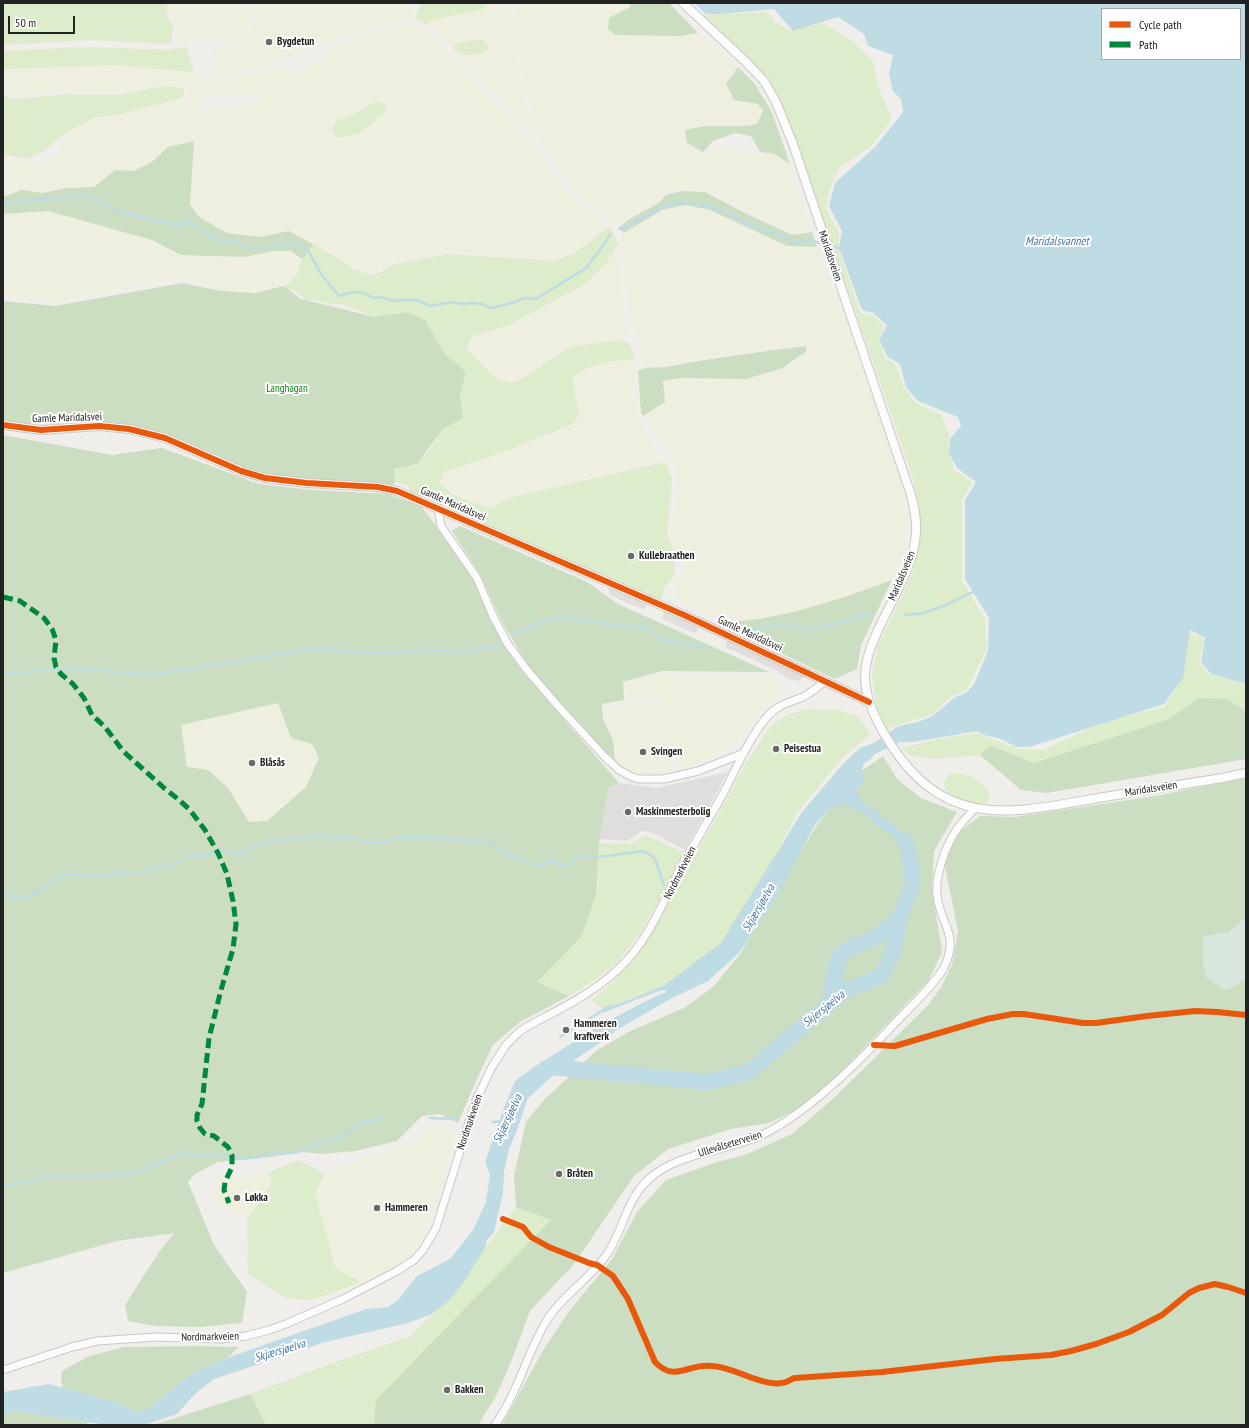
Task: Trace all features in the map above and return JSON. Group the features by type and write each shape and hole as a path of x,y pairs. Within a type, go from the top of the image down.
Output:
{"street":[{"name":"Maridalsveien","path":"683,3 755,71 774,96 793,144 911,495 916,518 914,546 904,575 870,649 865,669 869,702 883,732 894,750 910,769 932,788 954,802 974,809 1007,811 1033,809 1246,773"},
{"name":"Gamle Maridalsvei","path":"3,425 41,430 99,426 139,431 165,438 235,469 253,475 289,481 387,489 406,494 723,632 869,702"},
{"name":"Gamle Maridalsvei","path":"438,508 441,526 477,578 494,620 507,643 527,670 558,706 616,767 632,777 644,779 664,779 698,771 744,753"},
{"name":"Nordmarkveien","path":"3,1370 72,1347 97,1341 156,1338 221,1339 246,1336 269,1330 343,1299 397,1271 414,1260 423,1250 436,1228 476,1100 498,1056 506,1045 519,1032 591,991 623,965 653,925 681,866 707,823 744,753 767,717 785,703 803,697 825,681"},
{"name":"Ullevålseterveien","path":"495,1425 507,1406 546,1321 567,1294 603,1260 613,1243 633,1198 649,1179 659,1171 693,1155 752,1139 782,1124 861,1060 940,975 949,955 950,940 949,932 940,912 937,894 938,875 952,836 974,809"}],"shaded area":[{"path":"609,587 647,604 644,609 629,604 609,594"},
{"path":"664,611 700,626 695,633 662,619"},
{"path":"728,639 805,675 799,681 788,679 776,670 725,647"},
{"path":"728,772 685,850 651,832 642,831 627,841 598,839 608,788 619,783 657,788"},
{"path":"1246,918 1246,979 1226,990 1207,978 1203,963 1203,937 1229,932"}],"green space":[{"path":"3,3 168,3 166,13 173,26 171,44 89,40 3,45"},
{"path":"171,3 249,3 247,33 239,42 218,39 175,42 176,23 168,14"},
{"path":"254,3 417,3 410,18 302,50 291,58 240,74 217,76 212,49 239,48 252,32"},
{"path":"421,3 486,3 484,9 432,20 427,24 415,19"},
{"path":"486,3 510,3 516,61 525,102 534,125 535,137 463,61 463,55 481,54 488,49 487,43 482,39 458,43 452,48 431,26 432,20 484,9"},
{"path":"514,3 631,3 630,7 609,18 615,35 680,36 698,33 738,67 726,84 734,99 758,104 763,110 757,124 686,130 685,143 706,155 726,147 747,156 760,152 775,154 790,164 811,231 793,234 704,191 680,190 664,193 659,201 613,227 578,195 539,141 538,126 528,100 520,59"},
{"path":"631,3 669,3 698,33 680,36 615,35 608,29 609,18 630,7"},
{"path":"767,12 776,24 792,30 823,23 851,40 873,61 879,89 892,119 872,146 839,167 829,191 826,209 838,231 840,253 860,312 873,316 884,325 879,341 885,358 896,365 904,387 915,403 941,415 949,433 948,445 954,470 973,482 962,500 962,581 985,619 987,648 967,690 951,696 935,713 884,730 876,704 872,676 878,646 913,572 920,513 912,474 786,113 764,75 702,15"},
{"path":"412,24 429,33 533,142 564,188 607,227 575,253 553,260 449,253 394,262 379,270 370,272 353,269 336,257 289,231 260,237 227,233 198,216 190,204 193,141 168,147 153,161 134,171 115,170 94,187 67,188 42,193 22,190 3,195 3,157 35,163 48,160 57,154 64,138 71,131 95,118 116,116 182,99 186,96 187,92 185,87 163,85 122,93 67,92 37,94 16,98 3,94 3,69 116,65 194,72 200,79 217,80 284,67 294,72 327,59 329,48 390,27","holes":["259,94 259,100 251,104 197,112 200,100 220,95","375,102 386,111 336,121 363,110"]},
{"path":"482,39 487,44 488,49 481,54 463,55 452,48 458,43"},
{"path":"88,47 168,50 186,47 194,72 116,65 3,69 3,51"},
{"path":"738,67 754,83 771,110 790,164 775,154 760,152 751,136 735,133 713,141 703,152 687,143 685,130 705,126 746,126 757,124 763,110 758,104 734,100 726,84"},
{"path":"163,86 183,88 184,94 182,98 117,115 94,117 58,138 46,150 27,159 3,154 3,96 15,99 66,94 118,95"},
{"path":"375,102 386,104 386,110 369,126 353,135 336,137 332,129 336,121 363,110"},
{"path":"194,141 190,204 198,216 227,233 260,237 289,231 313,244 308,253 302,259 291,251 274,251 244,257 181,255 152,240 48,211 3,214 3,197 22,190 42,193 67,188 94,187 115,170 134,171 153,161 168,147"},
{"path":"682,191 705,192 792,235 812,232 817,247 787,246 710,210 685,205 662,210 624,233 619,228 628,220 660,202 666,195"},
{"path":"685,206 710,211 787,247 818,248 903,483 909,515 904,552 899,567 892,580 845,597 791,612 747,621 738,621 676,601 674,585 687,566 685,560 675,549 670,532 678,494 676,473 671,456 651,431 645,416 665,402 664,381 684,379 744,380 784,369 808,352 809,344 726,355 660,367 645,366 629,309 620,237 661,211"},
{"path":"48,211 152,240 181,255 244,257 274,251 291,251 297,256 300,264 296,274 283,285 257,291 223,291 194,281 174,278 151,281 59,303 3,294 3,214"},
{"path":"609,227 613,231 618,244 607,262 586,283 510,325 473,336 466,348 496,379 512,383 528,376 562,352 576,346 619,340 629,343 635,359 607,362 585,369 572,378 579,415 573,424 498,454 444,472 440,482 451,494 489,508 517,496 665,462 672,479 667,535 676,556 674,576 665,586 660,601 410,493 408,485 395,482 394,469 417,464 429,451 443,429 463,418 460,396 466,372 445,354 425,320 408,312 375,317 341,304 330,304 320,301 306,300 294,290 285,288 284,286 297,274 302,259 308,253 313,244 353,269 371,275 381,272 394,264 449,254 555,261 575,253"},
{"path":"618,245 623,315 628,338 576,346 561,351 529,375 512,382 496,379 468,348 473,338 478,335 510,325 587,284 607,262"},
{"name":"Langhagan","path":"182,283 222,291 256,293 283,286 301,299 375,317 408,312 425,320 445,354 466,372 460,396 463,418 443,429 417,464 394,469 395,482 388,492 265,478 124,427 21,423 3,420 3,301 55,306"},
{"path":"806,346 806,352 783,368 746,379 683,378 663,381 665,402 643,416 641,413 638,371 641,369 665,367"},
{"path":"634,360 637,413 646,434 659,456 652,463 517,496 490,507 451,493 439,482 444,472 498,454 573,425 579,415 572,378 585,369 607,362"},
{"path":"3,435 112,455 162,448 259,484 312,490 387,494 421,506 473,575 511,654 521,670 619,783 608,788 599,843 596,895 582,936 537,982 569,996 520,1022 493,1045 458,1123 440,1114 422,1116 397,1141 355,1151 321,1154 303,1152 272,1157 218,1162 195,1174 188,1182 214,1245 247,1292 242,1323 199,1327 155,1326 128,1321 125,1305 157,1255 174,1233 117,1241 3,1273","holes":["278,703 291,738 312,744 319,758 306,787 267,821 249,822 228,788 208,770 187,767 181,725"]},
{"path":"460,526 587,582 618,604 769,672 662,671 623,682 624,700 602,704 603,719 613,740 615,760 604,754 530,668 502,622 480,574 452,531"},
{"path":"892,580 861,645 857,669 835,679 739,633 738,621 789,613 819,605"},
{"path":"1188,631 1204,639 1199,662 1208,674 1246,684 1246,711 1227,699 1199,698 1169,719 1034,763 991,745 980,755 936,759 910,756 902,748 938,739 976,733 1019,749 1043,750 1106,721 1165,707 1182,678"},
{"path":"661,673 769,674 781,686 783,697 763,709 726,751 686,768 675,762 663,700 638,702 628,695 624,683"},
{"path":"1199,698 1227,699 1246,711 1246,759 1047,793 1021,790 980,755 990,745 1034,763 1169,719"},
{"name":"Blåsås","path":"278,703 291,738 312,744 319,759 306,787 267,821 249,822 228,788 208,770 187,768 181,725"},
{"name":"Svingen","path":"661,703 674,773 652,777 628,770 617,764 614,739 605,717 603,706"},
{"path":"807,709 837,710 857,716 871,734 843,757 797,813 741,923 704,962 658,990 605,1011 592,1000 612,983 645,942 690,865 748,760 771,726 787,715"},
{"path":"883,756 897,779 921,798 957,812 934,851 932,889 942,952 929,980 812,1102 769,1123 731,1129 668,1149 634,1176 574,1264 530,1311 511,1362 495,1398 478,1425 377,1425 374,1421 376,1400 551,1220 516,1207 514,1176 526,1122 543,1101 596,1051 628,1032 686,1007 713,987 740,954 817,825 859,773"},
{"path":"950,774 964,774 978,781 989,792 989,800 986,803 981,804 968,802 953,795 945,786 945,780"},
{"path":"1246,778 1246,918 1229,932 1204,937 1203,963 1207,978 1226,990 1246,979 1246,1425 502,1425 542,1352 570,1310 612,1259 637,1212 666,1180 717,1162 745,1155 792,1134 836,1096 928,1005 940,989 952,965 958,931 943,857 959,832 980,816 1015,817 1155,796"},
{"path":"645,835 685,853 644,928 619,960 599,977 569,996 537,982 582,936 596,895 599,843 630,844"},
{"name":"Hammeren","path":"428,1121 455,1133 431,1222 415,1251 392,1269 361,1282 335,1267 315,1193 325,1175 366,1157 416,1144"},
{"path":"299,1160 325,1175 315,1193 335,1267 361,1282 312,1300 286,1298 248,1274 247,1220 272,1182 267,1173"},
{"name":"Løkka","path":"267,1173 272,1182 266,1201 247,1220 231,1210 221,1208 207,1199 219,1178"},
{"path":"516,1207 551,1220 489,1285 374,1421 377,1425 266,1425 250,1394 411,1336 446,1301"},
{"path":"124,1347 239,1347 227,1358 190,1375 148,1409 137,1412 113,1401 63,1388 61,1379 62,1371 89,1356"},
{"path":"250,1394 266,1425 153,1425"},
{"path":"14,1411 88,1422 86,1425 3,1425 3,1416"}],"water":[{"name":"Maridalsvannet","path":"694,3 1246,3 1246,684 1211,674 1201,662 1205,638 1190,630 1183,678 1164,704 1029,747 1016,747 1001,739 984,735 977,731 913,742 900,742 875,754 871,759 864,763 862,769 864,783 857,788 857,793 864,803 895,826 909,841 915,860 907,862 901,841 879,827 866,815 843,803 830,809 815,825 779,894 739,953 708,981 672,998 615,1031 610,1036 558,1071 528,1098 509,1149 504,1171 503,1193 494,1232 487,1240 485,1248 461,1286 448,1301 432,1314 408,1323 325,1342 214,1379 195,1394 177,1414 144,1425 107,1425 14,1411 3,1416 3,1392 49,1384 113,1401 137,1412 148,1409 190,1375 227,1358 366,1309 388,1307 398,1300 417,1276 450,1259 473,1230 486,1202 490,1175 485,1162 515,1081 593,1029 666,992 665,990 659,991 602,1013 604,1007 622,1003 665,985 721,943 802,812 843,764 860,748 874,743 899,726 918,722 933,716 954,698 967,692 974,684 988,651 989,618 965,579 965,500 976,482 957,468 949,453 950,439 961,426 958,417 918,401 906,387 900,364 888,357 879,340 887,325 873,313 862,310 839,248 842,231 829,206 835,183 875,147 903,112 901,99 893,91 889,74 893,55 868,46 864,34 838,17 793,31 774,9 706,14"}],"waterway":[{"path":"3,204 84,195 99,201 116,211 176,225 189,222 211,237 222,241 237,241 248,248 256,249 296,242 309,252 321,274 339,296 352,292 364,293 373,298 379,297 395,301 417,300 430,306 453,302 462,304 483,304 492,308 524,298 536,299 586,268 606,242 610,234"},
{"path":"619,229 629,226 664,206 688,203 711,207 734,216 747,224 775,233 793,242 811,241 824,244"},
{"path":"829,246 839,248"},
{"path":"905,615 924,613 946,605 973,592"},
{"path":"748,630 779,625 816,629 873,613"},
{"path":"515,634 536,624 559,617 647,628 660,639 703,647 707,646"},
{"path":"3,672 20,673 50,669 84,669 149,675 313,649 374,653 444,650 460,653 501,645"},
{"path":"3,894 23,899 63,875 75,874 106,876 120,873 144,872 156,867 170,867 188,857 228,851 238,854 246,852 258,844 326,835 334,840 341,836 368,843 384,842 405,837 452,838 471,842 486,840 508,855 516,856 532,864 542,864 553,861 558,864 570,865 579,857 607,856 642,851 651,855 655,859 664,885"},
{"name":"Skjersjøelva","path":"549,1067 709,1082 749,1072 844,991 882,976 893,952 899,919 913,884 909,853 904,840"},
{"path":"829,1003 839,956 852,947 875,938 899,919"},
{"path":"560,1037 603,1010"},
{"path":"3,1186 47,1177 100,1177 115,1174 135,1173 183,1153 194,1156 212,1154 241,1159 258,1157 266,1154 298,1152 308,1147 342,1136 365,1122 383,1118"},
{"path":"430,1118 456,1119"},
{"name":"Skjærsjøelva","path":"493,1122 502,1121"}],"marked path":[{"path":"3,597 20,601 44,618 52,629 56,640 54,658 56,667 61,674 73,684 84,698 92,715 105,727 123,751 190,810 205,830 218,853 227,874 236,924 233,949 209,1038 202,1104 197,1115 197,1121 205,1134 214,1136 228,1147 232,1155 232,1167 225,1182 224,1190 229,1203"}],"cycle path":[{"path":"3,425 41,430 99,426 129,429 165,438 241,471 265,478 307,483 378,487 397,491 684,615 869,702"},
{"path":"874,1045 895,1046 987,1019 1013,1014 1024,1014 1083,1023 1096,1023 1195,1011 1246,1015"},
{"path":"503,1219 523,1227 531,1237 549,1247 597,1265 613,1276 628,1299 655,1362 662,1368 675,1372 703,1366 720,1367 757,1380 772,1383 783,1383 795,1378 882,1372 995,1359 1051,1355 1096,1344 1129,1332 1162,1315 1189,1293 1199,1288 1215,1284 1246,1293"}],"place":[{"name":"Bygdetun","path":"269,42"},
{"name":"Kullebraathen","path":"631,556"},
{"name":"Peisestua","path":"776,749"},
{"name":"Svingen","path":"643,752"},
{"name":"Blåsås","path":"252,763"},
{"name":"Maskinmesterbolig","path":"628,812"},
{"name":"Hammeren kraftverk","path":"566,1030"},
{"name":"Bråten","path":"559,1174"},
{"name":"Løkka","path":"237,1198"},
{"name":"Hammeren","path":"377,1208"},
{"name":"Bakken","path":"447,1390"}]}
